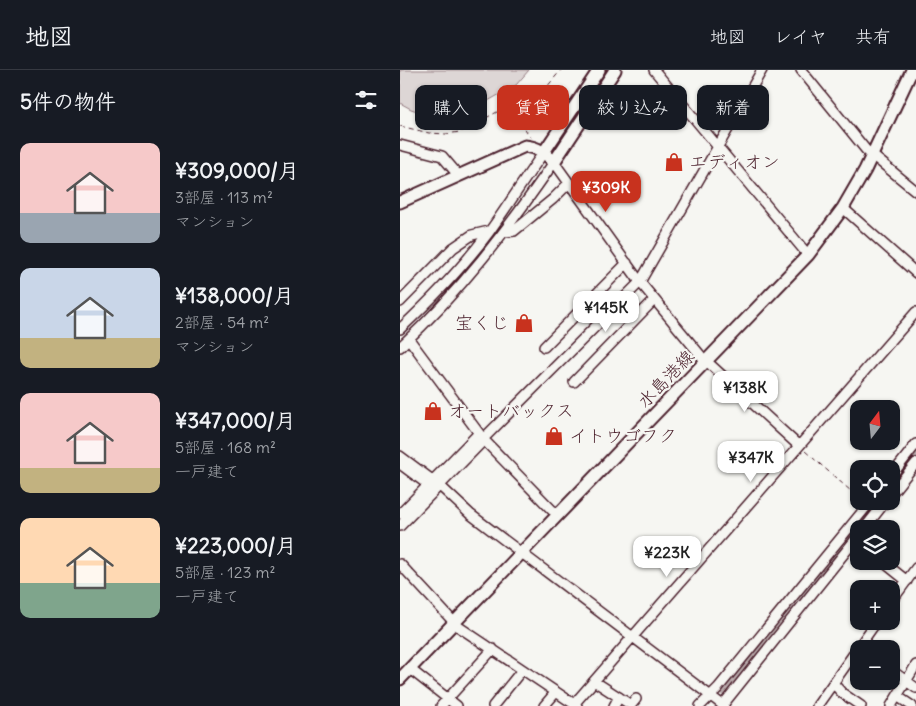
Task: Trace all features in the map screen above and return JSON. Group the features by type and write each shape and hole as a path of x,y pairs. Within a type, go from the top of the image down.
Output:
{"main road":[{"path":"544,152 598,70"},
{"path":"400,202 525,146 544,152 554,162 615,70"},
{"name":"水島港線","path":"400,679 808,255 843,208 873,155 912,70"}],"street":[{"path":"654,70 808,255"},
{"path":"400,514 433,485 639,281 762,70"},
{"path":"801,70 866,150 916,191"},
{"path":"400,145 442,156 459,176"},
{"path":"401,327 455,273 489,231 544,152"},
{"path":"400,347 459,288 505,232 554,162 639,281 707,362 800,446"},
{"path":"505,232 514,231 553,199 569,183"},
{"path":"843,208 916,273"},
{"path":"400,302 453,248 472,235 489,231"},
{"path":"544,347 627,263"},
{"path":"574,382 654,300"},
{"path":"400,564 454,623 576,705 632,636 916,312"},
{"path":"409,339 482,437 552,510 559,514"},
{"path":"900,466 914,450"},
{"path":"400,456 470,514 723,706 781,623 850,541"},
{"path":"900,483 916,463"},
{"path":"400,464 433,485"},
{"path":"400,526 433,485"},
{"path":"871,520 879,510"},
{"path":"700,706 781,623 850,541"},
{"path":"900,589 916,568"},
{"path":"893,570 906,581"},
{"path":"441,706 493,649"},
{"path":"817,706 850,661"},
{"path":"891,706 916,665"},
{"path":"410,669 457,706"},
{"path":"493,706 522,670"},
{"path":"900,677 916,688"},
{"path":"594,681 631,705 636,699"},
{"path":"833,683 842,693 861,706"},
{"path":"544,706 556,692"},
{"path":"897,696 912,706"},
{"path":"614,706 619,697"}],"path":[{"path":"548,85 561,70"},
{"path":"400,126 429,133 446,134 460,132 497,112"},
{"path":"526,130 532,143"},
{"path":"800,446 850,490"}],"shaded area":[{"path":"400,70 529,70 516,85 497,85 497,96 487,102 487,85 415,85 415,110 400,103"}],"waterway":[{"path":"900,472 916,452"},
{"path":"724,690 870,510"},
{"path":"727,692 755,658"}],"place":[{"name":"エディオン","path":"674,162"},
{"name":"宝くじ","path":"524,323"},
{"name":"オートバックス","path":"433,411"},
{"name":"イトウゴフク","path":"554,436"}]}
